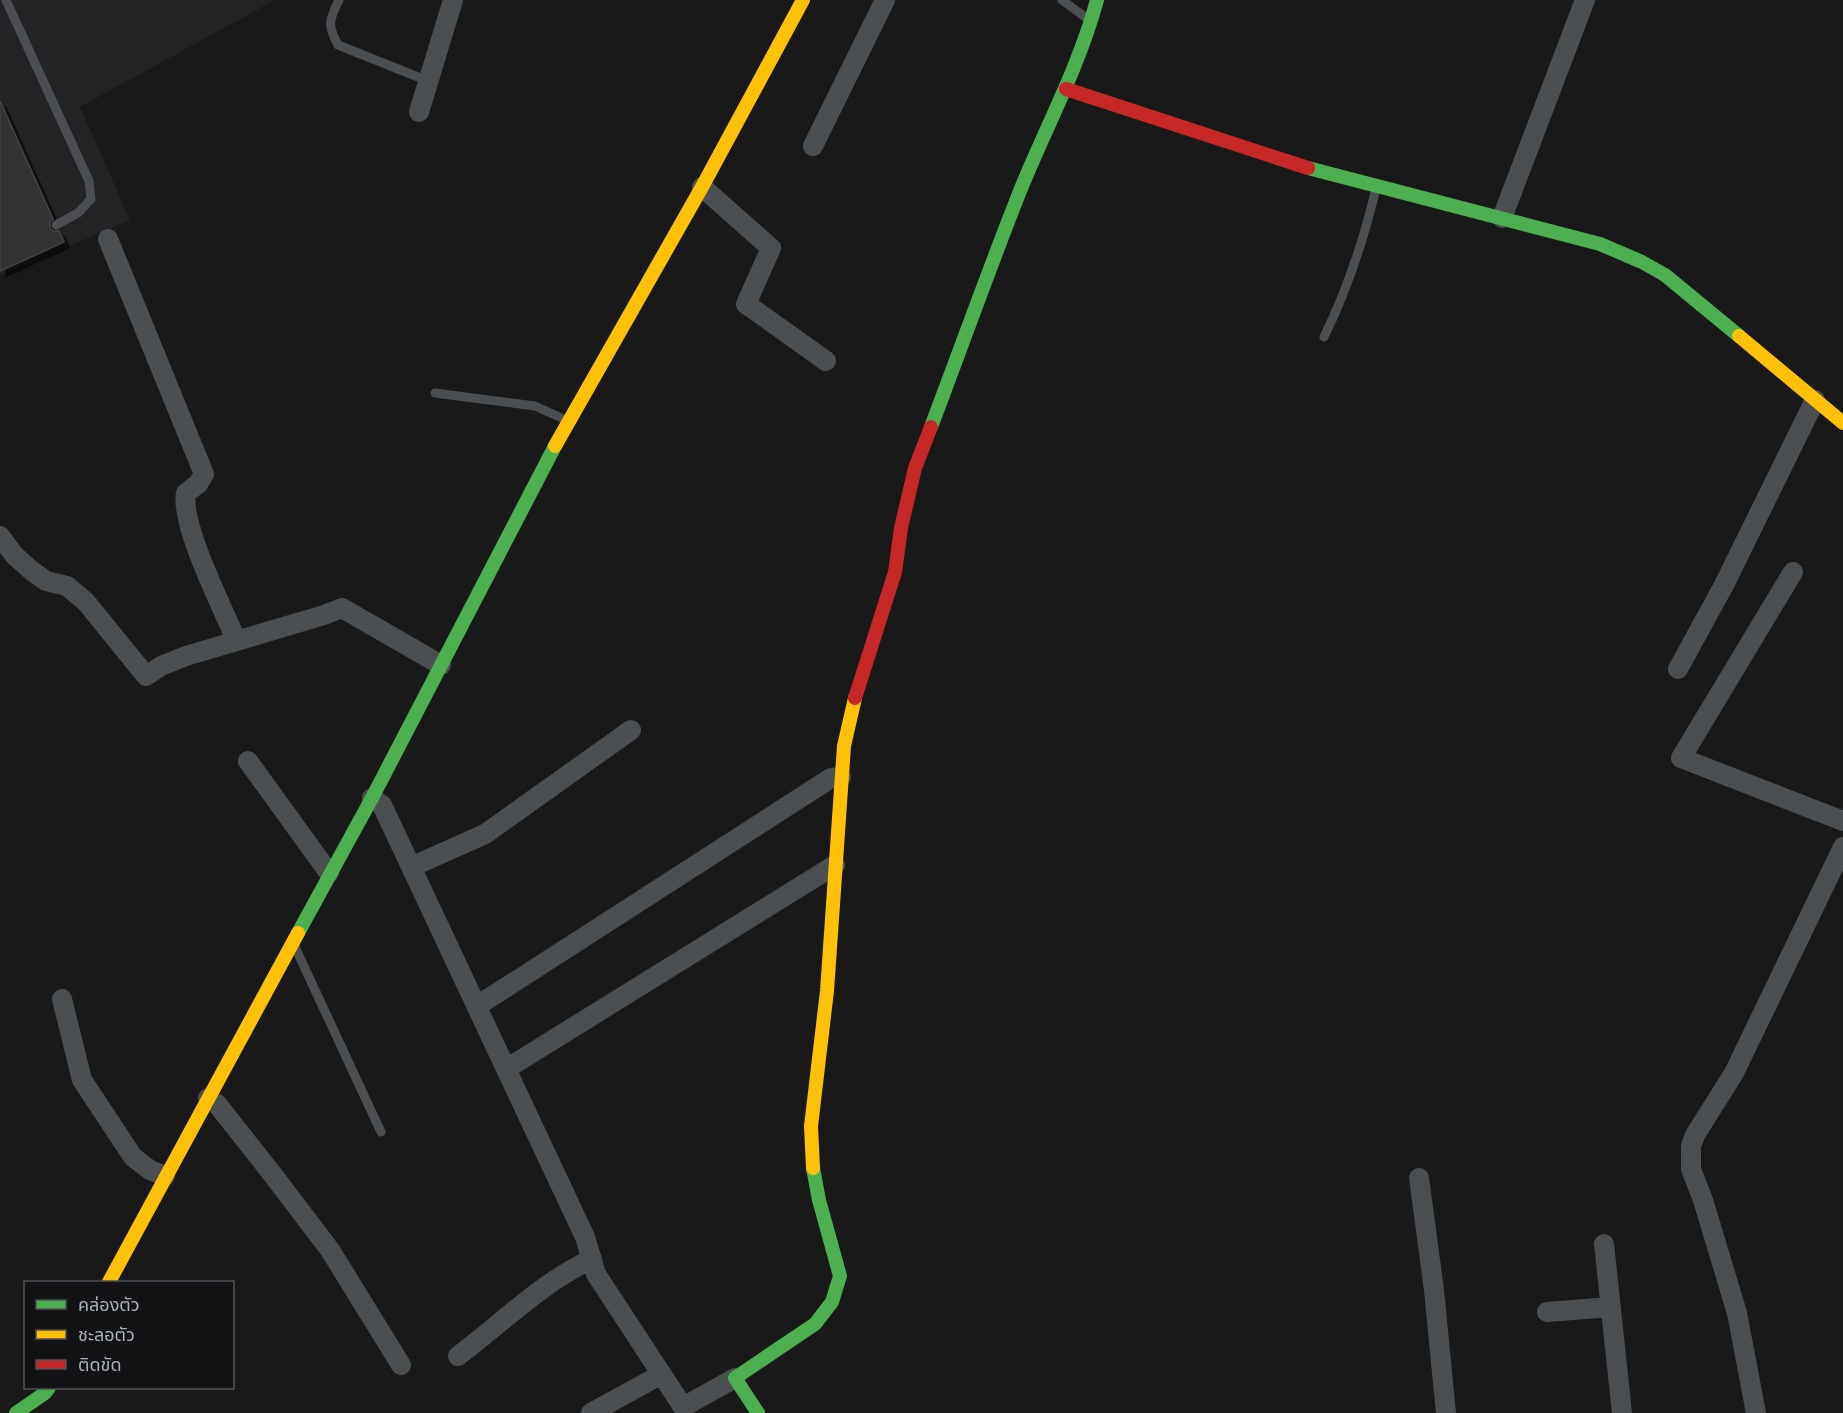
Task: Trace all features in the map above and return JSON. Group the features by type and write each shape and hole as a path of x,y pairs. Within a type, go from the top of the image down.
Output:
{"street":[{"path":"419,112 453,0"},
{"path":"110,1281 329,873 372,798 568,421 702,187 803,0"},
{"path":"813,146 885,0"},
{"path":"372,798 382,805 477,1006 585,1237 596,1274 683,1407 735,1378 815,1324 832,1302 840,1276 819,1200 812,1163 811,1126 827,991 844,746 855,692 895,572 901,528 915,468 1021,190 1066,89 1092,22 1097,0"},
{"path":"1502,218 1585,0"},
{"path":"1066,89 1315,170 1600,244 1642,262 1665,275 1843,423"},
{"path":"702,187 771,248 746,304 826,361"},
{"path":"108,239 204,474 198,484 186,493 185,498 203,563 236,640"},
{"path":"1678,669 1724,585 1815,400"},
{"path":"0,536 15,556 32,572 46,580 67,586 86,602 146,676 161,666 186,656 342,608 441,665"},
{"path":"1793,572 1681,758 1843,821"},
{"path":"411,867 484,834 631,730"},
{"path":"248,761 329,873"},
{"path":"477,1006 831,778 841,777"},
{"path":"1756,1413 1737,1313 1703,1200 1691,1169 1690,1146 1734,1073 1843,847"},
{"path":"506,1069 835,865"},
{"path":"62,999 82,1080 134,1157 150,1170 165,1176"},
{"path":"208,1098 217,1104 330,1250 401,1365"},
{"path":"1419,1178 1434,1290 1446,1413"},
{"path":"1604,1244 1622,1413"},
{"path":"458,1356 542,1291 592,1259"},
{"path":"1547,1312 1611,1307"},
{"path":"591,1413 662,1374"},
{"path":"735,1378 758,1413"},
{"path":"16,1413 48,1389"}],"lane":[{"path":"6,0 89,181 91,199 78,213 56,225"},
{"path":"339,0 329,26 338,45 428,81"},
{"path":"1062,0 1092,22"},
{"path":"0,1 10,11"},
{"path":"1324,337 1338,308 1356,258 1377,185"},
{"path":"435,393 535,406 568,421"},
{"path":"292,942 381,1132"}],"shaded area":[{"path":"0,0 275,0 80,107 130,220 0,276"}],"building":[{"path":"0,101 53,219 50,222 50,228 53,231 59,231 64,242 0,271"}],"traffic: fast":[{"path":"931,427 1020,191 1081,49 1097,0"},
{"path":"1308,168 1600,244 1642,262 1665,275 1739,336"},
{"path":"298,933 372,798 555,446"},
{"path":"758,1413 735,1378 815,1324 832,1302 840,1276 819,1200 813,1168"},
{"path":"16,1413 48,1389"}],"traffic: slow":[{"path":"555,446 702,187 803,0"},
{"path":"1739,336 1843,423"},
{"path":"813,1168 811,1126 827,991 844,746 855,698"},
{"path":"110,1281 298,933"}],"traffic: jam":[{"path":"1066,89 1308,168"},
{"path":"855,698 895,572 901,528 915,468 931,427"}]}
